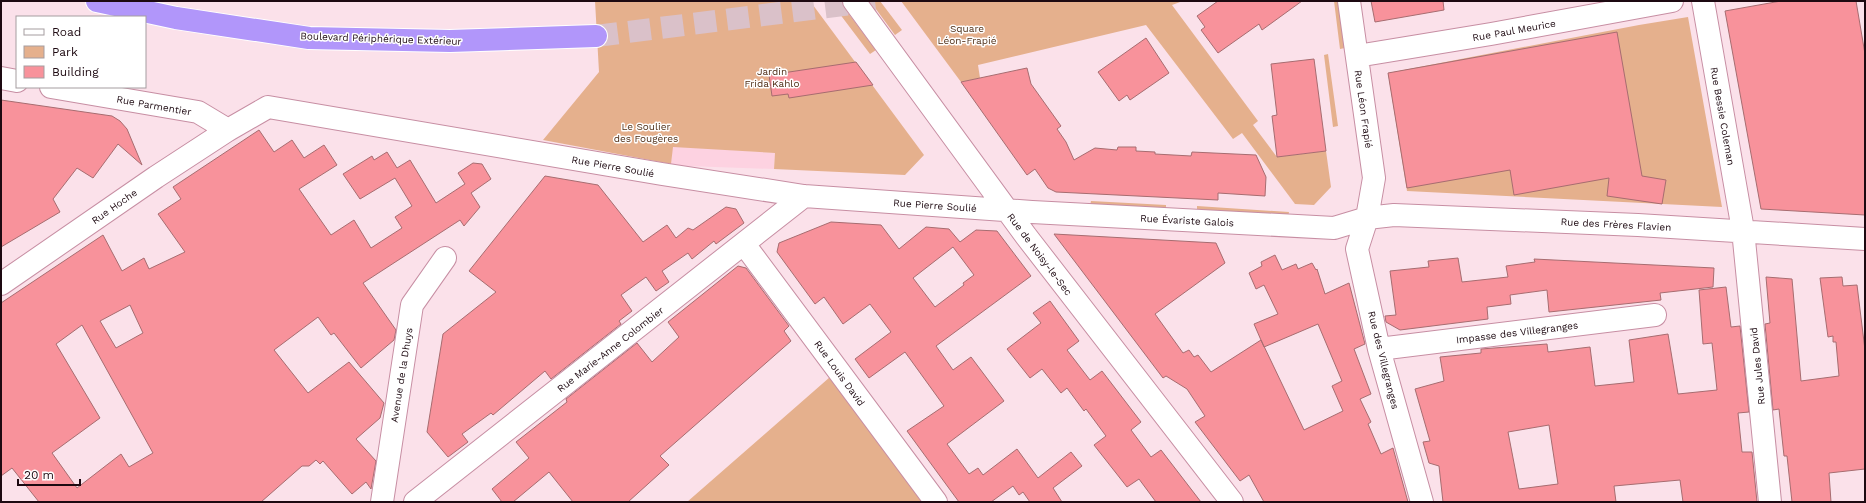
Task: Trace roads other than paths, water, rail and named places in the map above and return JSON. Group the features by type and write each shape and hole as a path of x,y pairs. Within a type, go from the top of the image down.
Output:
{"highway":[{"name":"Boulevard Périphérique Extérieur","path":"97,1 176,18 309,38 450,41 596,36"}],"street":[{"name":"Rue de Noisy-le-Sec","path":"854,1 1026,236 1232,502"},
{"name":"Rue Léon Frapié","path":"1349,1 1374,178 1367,218"},
{"name":"Rue Paul Meurice","path":"1357,56 1491,34 1672,1"},
{"name":"Rue Bessie Coleman","path":"1702,1 1743,230"},
{"path":"1,78 16,81"},
{"name":"Rue Parmentier","path":"57,88 198,112 228,130"},
{"name":"Rue Pierre Soulié","path":"228,130 268,107 662,174 804,196 1006,209"},
{"name":"Rue Hoche","path":"1,284 156,177 228,130"},
{"name":"Rue Marie-Anne Colombier","path":"415,502 804,196"},
{"name":"Rue Évariste Galois","path":"1006,209 1334,228 1367,218"},
{"name":"Rue des Frères Flavien","path":"1367,218 1394,215 1743,230 1865,239"},
{"name":"Rue des Villegranges","path":"1367,218 1357,249 1379,349 1422,502"},
{"name":"Rue Jules David","path":"1743,230 1770,502"},
{"name":"Rue Louis David","path":"744,244 936,502"},
{"name":"Avenue de la Dhuys","path":"382,502 412,305 445,258"},
{"name":"Impasse des Villegranges","path":"1379,349 1656,315"}],"tunnel":[{"path":"596,36 875,1"}],"park label":[{"name":"Square Léon-Frapié","path":"967,34"},
{"name":"Jardin Frida Kahlo","path":"772,76"},
{"name":"Le Soulier des Fougères","path":"646,132"}]}
